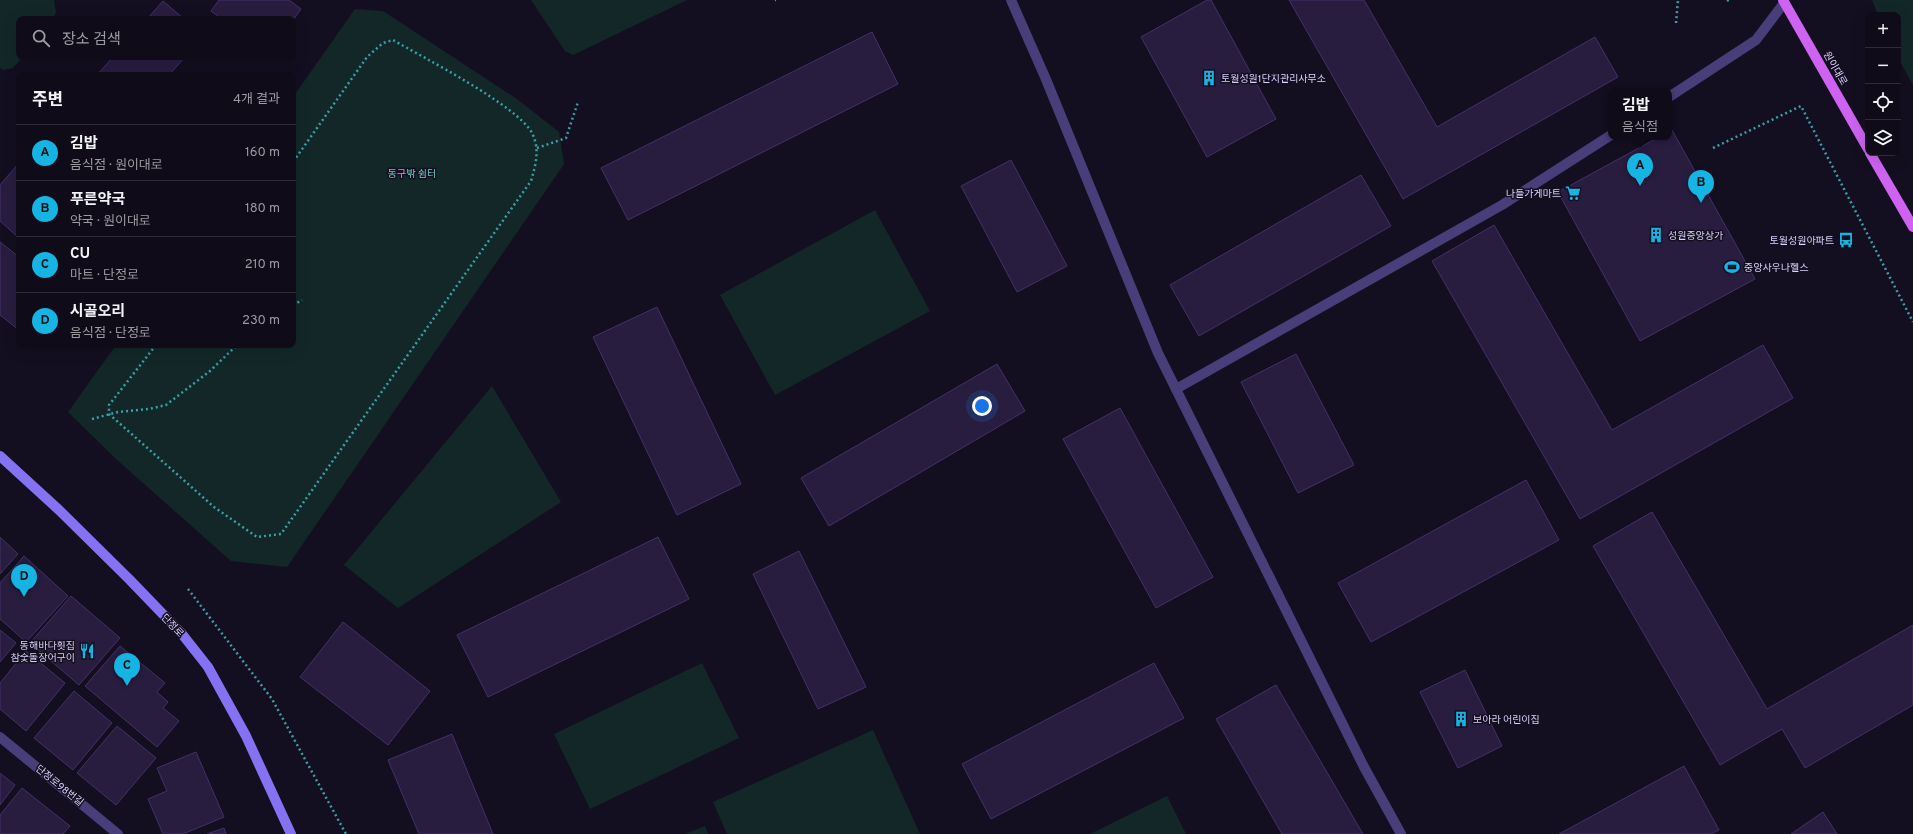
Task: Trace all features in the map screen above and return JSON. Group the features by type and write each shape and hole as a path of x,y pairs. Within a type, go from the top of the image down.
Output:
{"main road":[{"name":"원이대로","path":"1785,1 1865,144"},
{"path":"1872,156 1913,227"}],"street":[{"path":"1012,0 1152,340 1364,767 1401,834"},
{"path":"1672,95 1756,40 1785,1"},
{"path":"1176,389 1502,205 1608,137"},
{"name":"단정로","path":"0,456 59,510 129,579 182,634 208,667 246,736 291,834"},
{"name":"단정로98번길","path":"0,737 118,834"}],"path":[{"path":"1676,23 1678,0"},
{"path":"1727,0 1731,2"},
{"path":"154,348 109,405 109,414 214,507 257,537 281,534 532,181 536,163 537,148 532,132 509,109 393,40 383,43 367,57 296,158"},
{"path":"537,148 566,138 578,102"},
{"path":"1713,148 1801,106 1913,322"},
{"path":"296,303 302,300"},
{"path":"92,419 109,414 149,409 166,405 210,371 233,348"},
{"path":"188,589 272,699 346,834"}],"green space":[{"path":"0,0 54,0 56,13 54,16 16,16 16,60 20,60 13,68 3,70 0,68"},
{"path":"531,0 687,0 573,55 565,51"},
{"path":"1872,0 1913,0 1913,85 1901,63 1901,12 1877,12"},
{"name":"동구밖 쉼터","path":"355,9 383,11 517,99 559,132 564,164 287,567 231,561 116,459 68,412 114,348 296,348 296,93"},
{"path":"875,210 930,311 775,395 720,295"},
{"path":"492,386 561,502 398,608 344,565"},
{"path":"702,663 739,738 590,809 554,734"},
{"path":"873,730 920,834 727,834 713,802"},
{"path":"1167,796 1186,834 1090,834"},
{"path":"705,826 708,834 685,834"}],"building":[{"path":"219,0 289,0 301,9 296,16 218,16 211,11"},
{"name":"토월성원1단지관리사무소","path":"1207,0 1211,0 1276,119 1207,157 1141,37"},
{"path":"1289,0 1364,0 1437,127 1595,37 1618,77 1403,199"},
{"path":"163,1 180,16 150,16"},
{"path":"872,32 898,84 628,220 601,168"},
{"path":"110,60 182,60 172,72 100,72"},
{"name":"성원중앙상가","path":"1672,130 1755,279 1640,341 1558,192 1653,140 1672,140"},
{"path":"1011,160 1067,266 1017,292 961,186"},
{"path":"16,166 16,235 0,221 0,185"},
{"path":"1361,175 1391,226 1199,336 1170,285"},
{"path":"1494,225 1612,430 1763,345 1793,398 1580,519 1432,261"},
{"path":"0,242 16,255 16,328 0,315"},
{"path":"657,307 741,484 677,515 593,337"},
{"path":"1296,354 1354,465 1298,493 1241,382"},
{"path":"997,364 1025,411 829,526 801,478"},
{"path":"1120,408 1213,577 1156,608 1063,439"},
{"path":"1526,480 1559,540 1371,642 1338,583"},
{"path":"1652,512 1767,709 1913,625 1913,705 1805,768 1782,729 1720,765 1593,546"},
{"path":"0,537 18,554 0,574"},
{"path":"658,537 689,599 488,697 457,635"},
{"path":"799,551 866,687 818,709 753,574"},
{"path":"24,556 68,596 26,642 0,619 0,583"},
{"path":"71,596 120,638 79,685 30,643"},
{"path":"343,622 430,691 388,745 300,677"},
{"path":"0,630 16,643 0,662"},
{"path":"120,646 165,683 157,692 168,702 163,708 179,721 157,747 85,686"},
{"path":"26,651 65,683 26,731 0,709 0,683"},
{"path":"1154,663 1184,718 991,819 962,764"},
{"name":"보아라 어린이집","path":"1465,670 1502,746 1458,768 1420,692"},
{"path":"1276,685 1363,834 1282,834 1216,719"},
{"path":"74,691 112,723 73,770 34,738"},
{"path":"117,726 156,758 116,805 77,773"},
{"path":"452,734 493,834 419,834 388,760"},
{"path":"196,752 224,817 183,834 163,834 148,799 167,791 157,768"},
{"path":"1684,766 1719,830 1711,834 1559,834"},
{"path":"0,773 15,785 0,805"},
{"path":"22,788 70,826 63,834 0,834 0,815"},
{"path":"1823,812 1837,834 1791,834"},
{"path":"224,828 226,834 207,834"}],"place":[{"name":"토월성원1단지관리사무소","path":"1209,78"},
{"name":"김밥","path":"1640,186"},
{"name":"나들가게마트","path":"1573,193"},
{"name":"푸른약국","path":"1701,203"},
{"name":"성원중앙상가","path":"1656,235"},
{"name":"토월성원아파트","path":"1846,240"},
{"name":"중앙사우나헬스","path":"1732,267"},
{"name":"시골오리","path":"24,597"},
{"name":"동해바다횟집 참숯돌장어구이","path":"87,651"},
{"name":"CU","path":"127,686"},
{"name":"보아라 어린이집","path":"1461,719"}]}
